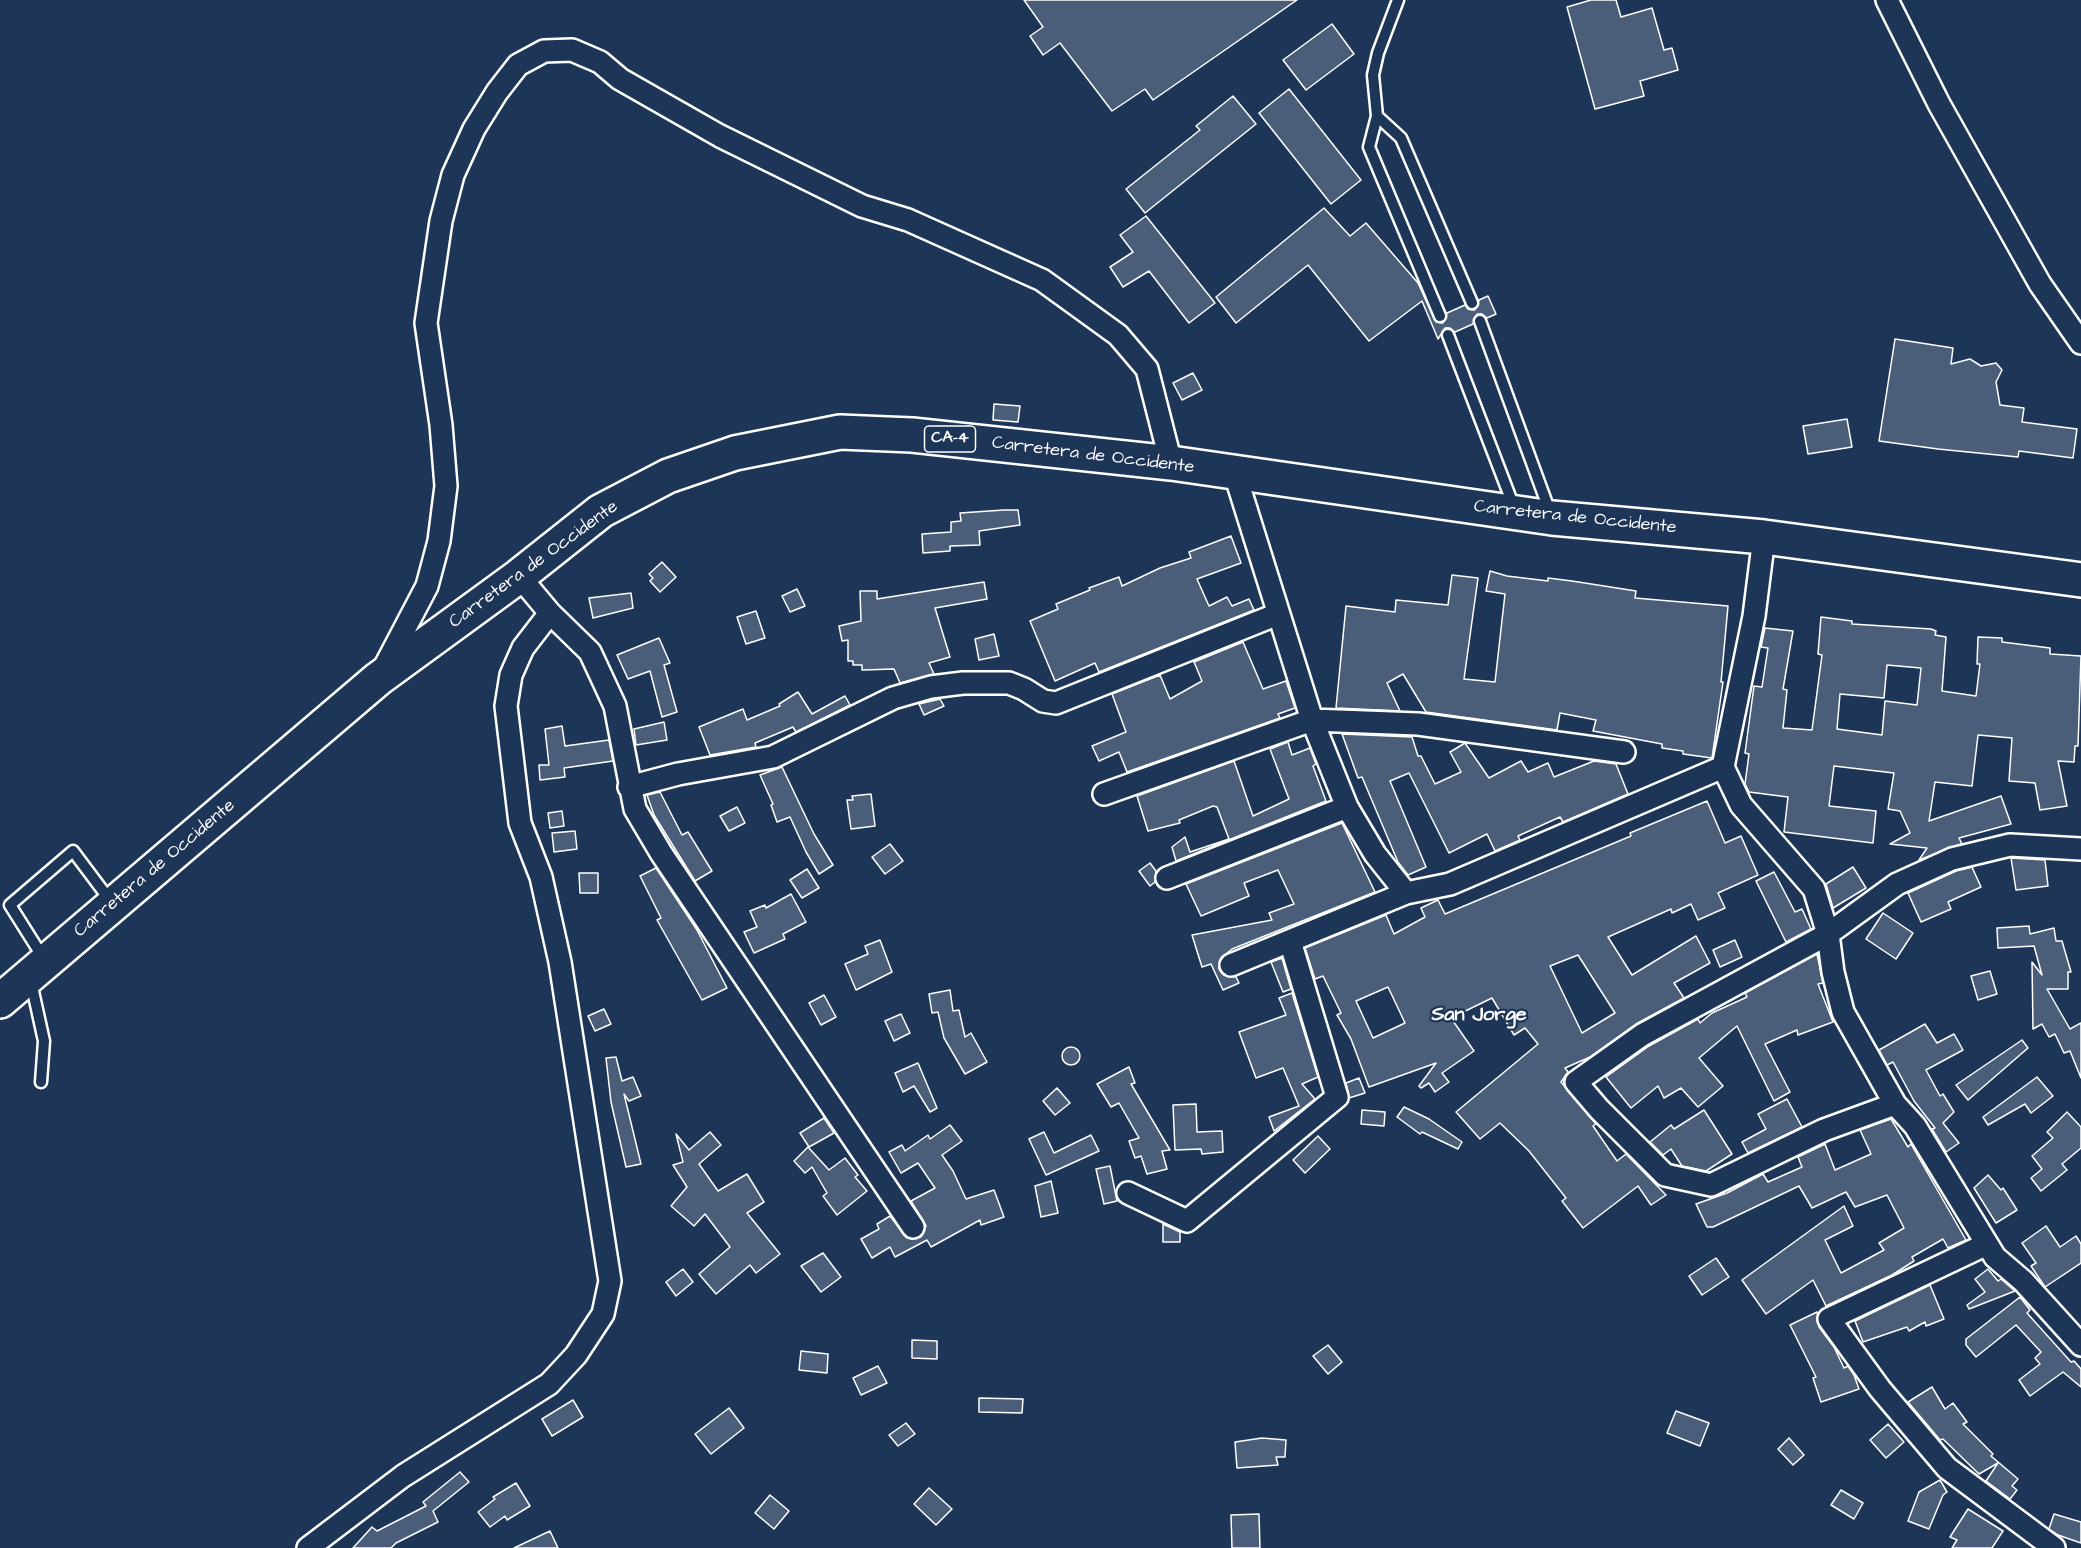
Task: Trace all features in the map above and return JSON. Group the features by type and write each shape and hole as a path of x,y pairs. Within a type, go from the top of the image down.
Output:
{"main road":[{"name":"Carretera de Occidente","path":"0,1001 378,679 519,576 601,511 668,476 735,453 840,432 912,435 1171,463 1552,518 1764,537 2081,580"}],"street":[{"path":"1887,0 1939,104 2040,284 2081,343"},
{"path":"378,679 427,585 439,541 446,486 441,425 426,323 441,220 453,176 474,129 518,64 544,51 572,50 600,62 620,79 720,136 862,206 908,220 1042,280 1118,334 1147,369 1171,463"},
{"path":"1235,474 1312,720 1347,807 1375,854 1406,894"},
{"path":"1764,537 1754,616 1723,767 1741,805 1814,890 1828,934 1833,972 1843,1012 1895,1104 1915,1126 1995,1257 2023,1281 2081,1345"},
{"path":"519,576 550,613 590,652 615,706 635,809 661,853 913,1227"},
{"path":"308,1548 403,1476 549,1384 576,1354 603,1314 610,1281 560,962 541,877 520,823 506,706 512,675 523,648 550,613"},
{"path":"629,786 773,757 893,698 931,687 963,682 1009,683 1043,701 1056,703 1278,614"},
{"path":"1104,794 1312,720 1418,724 1624,752"},
{"path":"1231,965 1406,894 1450,884 1723,767"},
{"path":"1167,878 1347,807"},
{"path":"1895,1104 1824,1130 1711,1185 1665,1175 1599,1109 1576,1082 1642,1035 1828,934 1897,884 1952,859 2010,845 2081,849"},
{"path":"1128,1193 1187,1221 1337,1097 1290,941"},
{"path":"1987,1244 1829,1319 1880,1389 1947,1468 2054,1548"}],"lane":[{"path":"1398,0 1382,42 1373,75 1377,116 1369,147 1440,316"},
{"path":"1377,116 1401,138 1472,303"},
{"path":"1480,321 1552,518"},
{"path":"1448,335 1516,513"},
{"path":"41,1082 44,1041 38,969 9,905 73,851 112,905"}],"building":[{"path":"1024,0 1297,0 1153,100 1145,89 1112,111 1060,43 1043,55 1030,36 1043,27"},
{"path":"1591,0 1616,0 1621,17 1652,8 1664,50 1672,48 1678,70 1640,81 1644,96 1595,109 1567,7"},
{"path":"1332,24 1354,54 1306,90 1283,60"},
{"path":"1289,89 1361,180 1331,204 1259,113"},
{"path":"1233,96 1256,124 1145,213 1126,189 1200,130 1196,126"},
{"path":"1324,208 1350,236 1366,223 1418,283 1436,322 1443,323 1447,313 1465,305 1468,309 1475,310 1479,300 1488,296 1496,314 1487,318 1482,314 1477,314 1473,324 1455,332 1450,328 1445,328 1438,339 1422,301 1369,341 1308,265 1236,323 1216,297"},
{"path":"1146,216 1215,303 1189,323 1149,271 1123,287 1110,267 1133,252 1120,235"},
{"path":"1895,339 1953,348 1951,364 1970,359 1981,366 1996,363 2002,370 1996,382 2000,405 2024,408 2022,422 2077,429 2073,458 2019,451 2018,457 1879,441"},
{"path":"1193,373 1202,390 1182,400 1173,383"},
{"path":"994,404 1020,406 1018,422 993,420"},
{"path":"1847,419 1852,447 1808,454 1803,426"},
{"path":"1018,510 1020,525 979,531 980,545 950,546 950,551 923,553 922,534 951,532 951,522 961,521 960,513"},
{"path":"1231,536 1241,563 1197,579 1209,606 1227,597 1232,606 1249,599 1254,610 1099,672 1095,663 1055,681 1030,621 1058,609 1056,604 1090,590 1089,588 1119,577 1122,586 1160,568 1191,558 1189,552"},
{"path":"662,562 676,577 660,592 650,581 653,578 649,574"},
{"path":"1490,571 1507,576 1548,581 1548,578 1636,591 1635,598 1728,606 1721,682 1723,682 1712,758 1683,754 1683,751 1662,748 1662,744 1593,731 1596,720 1560,713 1557,730 1426,712 1403,674 1387,683 1400,711 1336,708 1346,606 1395,612 1396,600 1448,605 1452,575 1478,578 1464,679 1495,682 1505,594 1486,591"},
{"path":"984,582 987,599 935,608 950,657 929,663 934,674 900,683 894,669 862,670 862,665 853,665 853,661 848,661 848,640 842,641 839,626 861,621 860,591 877,591 877,599"},
{"path":"797,589 805,606 790,612 782,596"},
{"path":"631,593 633,608 593,618 589,598"},
{"path":"756,611 765,638 746,644 737,617"},
{"path":"1821,617 1852,621 1852,624 1931,629 1936,631 1935,635 1946,637 1942,691 1976,696 1980,664 1977,664 1978,637 2002,638 2002,642 2050,648 2050,654 2081,656 2078,746 2075,746 2074,762 2058,761 2067,806 2040,810 2035,783 2009,781 2012,738 1978,735 1972,786 1935,782 1929,821 2001,796 2011,824 1959,838 1962,844 1919,860 1927,848 1890,844 1910,833 1900,811 1888,809 1894,773 1834,766 1829,806 1876,811 1873,843 1784,832 1788,797 1749,792 1745,784 1749,754 1745,753 1754,686 1762,687 1768,648 1761,647 1765,628 1793,631 1783,689 1787,690 1783,728 1812,730 1822,655 1818,654","holes":["1887,665 1921,668 1917,705 1885,701 1882,735 1837,729 1840,694 1884,698"]},
{"path":"994,634 999,656 979,660 975,639"},
{"path":"659,638 670,663 664,665 677,712 662,717 650,671 628,679 617,655"},
{"path":"1243,642 1263,689 1286,681 1295,708 1278,714 1280,718 1127,772 1119,752 1099,761 1092,746 1126,732 1112,694 1160,675 1170,699 1202,681 1194,662"},
{"path":"798,692 812,714 845,696 850,705 796,732 793,727 755,743 756,747 710,755 699,727 743,709 747,720 780,706 779,704"},
{"path":"940,699 944,706 924,715 919,704"},
{"path":"664,722 667,740 636,745 634,729"},
{"path":"562,726 565,746 609,740 613,761 564,768 565,777 540,780 539,765 549,765 545,729"},
{"path":"1342,734 1412,737 1418,756 1421,756 1435,784 1461,772 1450,752 1465,743 1489,778 1521,761 1528,772 1548,763 1554,777 1594,761 1616,764 1628,794 1563,822 1560,817 1518,836 1520,840 1495,851 1487,834 1449,853 1409,773 1390,781 1426,867 1408,875 1398,862 1362,777 1358,778"},
{"path":"1288,742 1292,755 1310,748 1316,764 1313,766 1326,801 1176,861 1172,847 1185,837 1190,852 1229,839 1217,807 1213,806 1179,820 1180,823 1148,831 1137,796 1234,761 1253,816 1289,799 1270,749"},
{"path":"782,767 814,834 833,865 819,874 790,817 777,822 771,805 773,804 760,775"},
{"path":"660,792 682,835 688,832 712,871 695,881 654,815 647,795"},
{"path":"871,794 875,826 851,829 847,800 853,800 852,796"},
{"path":"1707,801 1725,843 1741,836 1758,875 1718,893 1725,908 1698,920 1691,904 1672,913 1671,909 1608,937 1632,975 1696,936 1710,963 1674,983 1684,998 1636,1024 1590,1057 1565,1068 1568,1072 1561,1082 1596,1124 1593,1126 1617,1161 1626,1154 1666,1195 1651,1205 1638,1186 1583,1228 1562,1201 1566,1198 1529,1151 1500,1123 1480,1139 1456,1112 1538,1044 1525,1028 1514,1035 1492,998 1451,1018 1474,1051 1442,1073 1449,1082 1435,1092 1429,1083 1421,1088 1419,1086 1436,1063 1369,1087 1351,1039 1337,1015 1341,1013 1323,976 1315,979 1305,948 1386,915 1394,934 1425,917 1421,908 1438,900 1445,914 1631,836 1630,833","holes":["1578,955 1615,1013 1582,1033 1550,966","1388,987 1405,1023 1373,1038 1356,1001"]},
{"path":"737,807 745,823 729,831 720,816"},
{"path":"562,811 564,826 550,828 548,813"},
{"path":"1342,823 1375,892 1232,949 1221,958 1219,969 1224,975 1236,977 1239,983 1223,990 1211,964 1202,967 1192,935 1272,920 1269,913 1294,904 1278,870 1244,883 1249,896 1201,916 1186,884"},
{"path":"575,831 577,849 554,852 552,833"},
{"path":"890,844 903,861 885,874 872,857"},
{"path":"2011,858 2045,860 2048,886 2016,890"},
{"path":"1150,863 1156,871 1155,882 1150,886 1139,871"},
{"path":"1853,867 1866,888 1833,908 1826,884"},
{"path":"1972,867 1981,887 1948,902 1951,909 1921,922 1908,893 1956,871"},
{"path":"656,868 697,930 727,988 702,1000 657,920 661,918 640,876"},
{"path":"807,869 819,888 802,898 790,880"},
{"path":"1774,872 1795,912 1802,909 1811,929 1786,942 1756,881"},
{"path":"579,873 598,873 598,893 580,893"},
{"path":"791,894 806,922 783,934 785,939 754,953 744,932 757,927 750,911 765,905 766,908"},
{"path":"1883,913 1913,933 1896,959 1866,939"},
{"path":"2029,926 2030,934 2054,928 2056,941 2062,941 2071,972 2068,972 2068,989 2047,989 2070,1029 2081,1023 2081,1078 2070,1051 2064,1053 2055,1034 2049,1037 2042,1024 2033,1029 2032,962 2042,975 2034,946 1998,948 1997,928"},
{"path":"880,940 892,972 856,990 845,964 868,954 865,946"},
{"path":"1735,940 1742,957 1720,967 1713,950"},
{"path":"1817,954 1823,983 1818,984 1833,1022 1798,1035 1797,1030 1765,1044 1790,1092 1774,1101 1737,1026 1699,1058 1723,1086 1698,1107 1681,1088 1664,1098 1658,1086 1631,1108 1606,1077 1649,1046 1698,1019 1700,1023 1712,1013 1747,997 1745,993"},
{"path":"1282,958 1291,989 1283,992 1271,962"},
{"path":"1990,971 1997,994 1978,1000 1971,976"},
{"path":"950,990 953,1011 959,1010 965,1037 971,1033 987,1062 965,1074 944,1038 938,1012 932,1013 929,994"},
{"path":"1292,993 1318,1077 1302,1084 1315,1099 1274,1131 1269,1117 1299,1106 1283,1068 1256,1078 1239,1032 1286,1015 1279,998"},
{"path":"824,995 836,1017 821,1025 809,1003"},
{"path":"604,1009 611,1024 595,1031 588,1016"},
{"path":"901,1014 910,1033 894,1041 885,1021"},
{"path":"1925,1024 1937,1043 1954,1034 1963,1050 1926,1070 1940,1096 1943,1094 1954,1112 1943,1123 1959,1143 1946,1152 1932,1129 1935,1128 1914,1101 1893,1062 1887,1065 1879,1050"},
{"path":"2022,1040 2028,1048 1968,1100 1956,1085"},
{"path":"1071,1047 1077,1050 1080,1056 1077,1062 1071,1065 1065,1062 1062,1056 1065,1050"},
{"path":"616,1057 622,1081 633,1077 641,1096 629,1101 624,1094 641,1164 626,1167 611,1102 606,1058"},
{"path":"918,1063 937,1108 930,1112 914,1086 903,1092 895,1073"},
{"path":"1129,1067 1135,1083 1131,1084 1170,1150 1162,1151 1167,1169 1147,1174 1141,1156 1135,1158 1129,1141 1139,1138 1119,1103 1111,1107 1097,1084"},
{"path":"2037,1077 2053,1096 2031,1113 2025,1104 1988,1125 1983,1117"},
{"path":"1359,1078 1365,1093 1349,1098 1346,1083"},
{"path":"1057,1088 1070,1103 1055,1115 1043,1101"},
{"path":"1787,1099 1802,1127 1748,1153 1742,1142 1766,1129 1758,1114"},
{"path":"1196,1104 1197,1132 1222,1131 1223,1152 1202,1154 1201,1149 1175,1150 1173,1105"},
{"path":"1404,1107 1429,1119 1462,1142 1458,1149 1422,1132 1420,1134 1397,1117"},
{"path":"1362,1110 1385,1112 1384,1126 1361,1124"},
{"path":"1704,1110 1732,1154 1706,1171 1682,1166 1671,1149 1663,1155 1650,1142 1671,1125 1674,1129"},
{"path":"2067,1112 2081,1127 2081,1148 2062,1164 2067,1170 2041,1191 2031,1178 2042,1169 2032,1156 2053,1138 2047,1132"},
{"path":"824,1118 834,1133 809,1147 800,1133"},
{"path":"1891,1119 1908,1147 1911,1144 1966,1240 1948,1248 1943,1239 1912,1257 1914,1261 1892,1275 1826,1306 1813,1280 1766,1314 1742,1280 1844,1206 1853,1226 1825,1240 1841,1273 1884,1250 1879,1243 1904,1228 1887,1195 1855,1207 1846,1192 1812,1208 1799,1186 1713,1227 1707,1227 1696,1204 1727,1193 1763,1174 1768,1182 1802,1167 1798,1157 1825,1144 1835,1170 1871,1154 1860,1130"},
{"path":"950,1125 962,1141 942,1155 953,1171 966,1199 994,1190 1004,1217 981,1225 980,1220 931,1247 927,1240 895,1257 890,1247 872,1258 861,1239 879,1229 877,1224 890,1216 907,1238 921,1237 926,1226 911,1201 935,1188 918,1163 901,1173 889,1152 902,1145 905,1151 928,1135 930,1139"},
{"path":"710,1132 721,1145 699,1164 718,1191 747,1174 764,1202 747,1213 780,1254 756,1273 750,1265 716,1294 699,1274 730,1247 705,1214 694,1226 671,1206 687,1187 673,1165 683,1162 676,1134 689,1150"},
{"path":"1044,1132 1054,1153 1091,1135 1099,1151 1046,1175 1029,1139"},
{"path":"1318,1136 1330,1149 1305,1173 1293,1160"},
{"path":"808,1147 829,1170 845,1158 858,1175 855,1177 867,1191 837,1215 823,1196 827,1193 812,1167 805,1173 794,1161"},
{"path":"1110,1166 1117,1201 1104,1204 1096,1169"},
{"path":"1988,1175 2001,1190 2003,1188 2017,1210 1996,1223 1974,1188"},
{"path":"1051,1181 1058,1213 1041,1217 1035,1186"},
{"path":"1163,1224 1180,1232 1180,1242 1163,1242"},
{"path":"2046,1226 2060,1247 2076,1236 2081,1244 2081,1263 2045,1287 2031,1266 2036,1263 2022,1243"},
{"path":"823,1253 841,1277 821,1292 801,1266"},
{"path":"1716,1258 1729,1277 1702,1295 1689,1276"},
{"path":"683,1269 693,1282 676,1296 666,1282"},
{"path":"1988,1269 1998,1281 2001,1279 2015,1291 1969,1309 1967,1305 1985,1292 1975,1279"},
{"path":"1930,1285 1944,1319 1926,1326 1925,1322 1909,1331 1907,1327 1863,1342 1855,1321"},
{"path":"2020,1297 2030,1310 2027,1313 2071,1362 2074,1361 2081,1369 2081,1387 2063,1372 2030,1396 2019,1380 2040,1364 2035,1358 2041,1352 2016,1325 1976,1357 1966,1345 1966,1339"},
{"path":"1817,1312 1819,1327 1834,1347 1844,1368 1848,1366 1854,1375 1859,1389 1821,1402 1813,1378 1816,1377 1790,1325"},
{"path":"912,1340 937,1341 937,1359 912,1358"},
{"path":"1328,1345 1342,1362 1328,1374 1313,1356"},
{"path":"801,1351 828,1354 827,1373 799,1370"},
{"path":"878,1366 887,1383 861,1395 853,1378"},
{"path":"1932,1387 1945,1409 1953,1403 1967,1422 1963,1424 1993,1454 1991,1456 2018,1479 2012,1486 2017,1490 2010,1499 1986,1481 1998,1463 1979,1474 1943,1439 1940,1440 1908,1402"},
{"path":"979,1398 1023,1399 1022,1413 979,1412"},
{"path":"573,1400 583,1417 552,1436 542,1419"},
{"path":"729,1408 744,1428 711,1454 695,1434"},
{"path":"1676,1411 1709,1423 1700,1446 1667,1433"},
{"path":"906,1423 915,1434 898,1446 889,1435"},
{"path":"1888,1424 1904,1442 1886,1458 1870,1440"},
{"path":"1262,1438 1286,1440 1285,1457 1276,1457 1278,1465 1237,1468 1235,1442"},
{"path":"1789,1438 1804,1455 1793,1465 1778,1449"},
{"path":"460,1472 469,1482 433,1511 438,1522 396,1543 391,1548 353,1548 372,1527 377,1531 426,1506 423,1502"},
{"path":"1940,1480 1947,1492 1943,1495 1929,1529 1908,1521 1919,1492"},
{"path":"516,1483 530,1506 507,1520 505,1516 490,1527 478,1512 495,1499 493,1497"},
{"path":"929,1488 952,1509 936,1525 914,1504"},
{"path":"1841,1490 1863,1503 1854,1519 1831,1505"},
{"path":"770,1495 789,1511 774,1529 755,1513"},
{"path":"1968,1509 2003,1531 1992,1548 1952,1548 1957,1540 1950,1537"},
{"path":"1259,1514 1260,1548 1232,1548 1231,1515"},
{"path":"2054,1514 2081,1522 2081,1543 2058,1535 2049,1529"},
{"path":"550,1531 558,1548 514,1548"}],"district":[{"name":"San Jorge","path":"1479,1016"}]}
